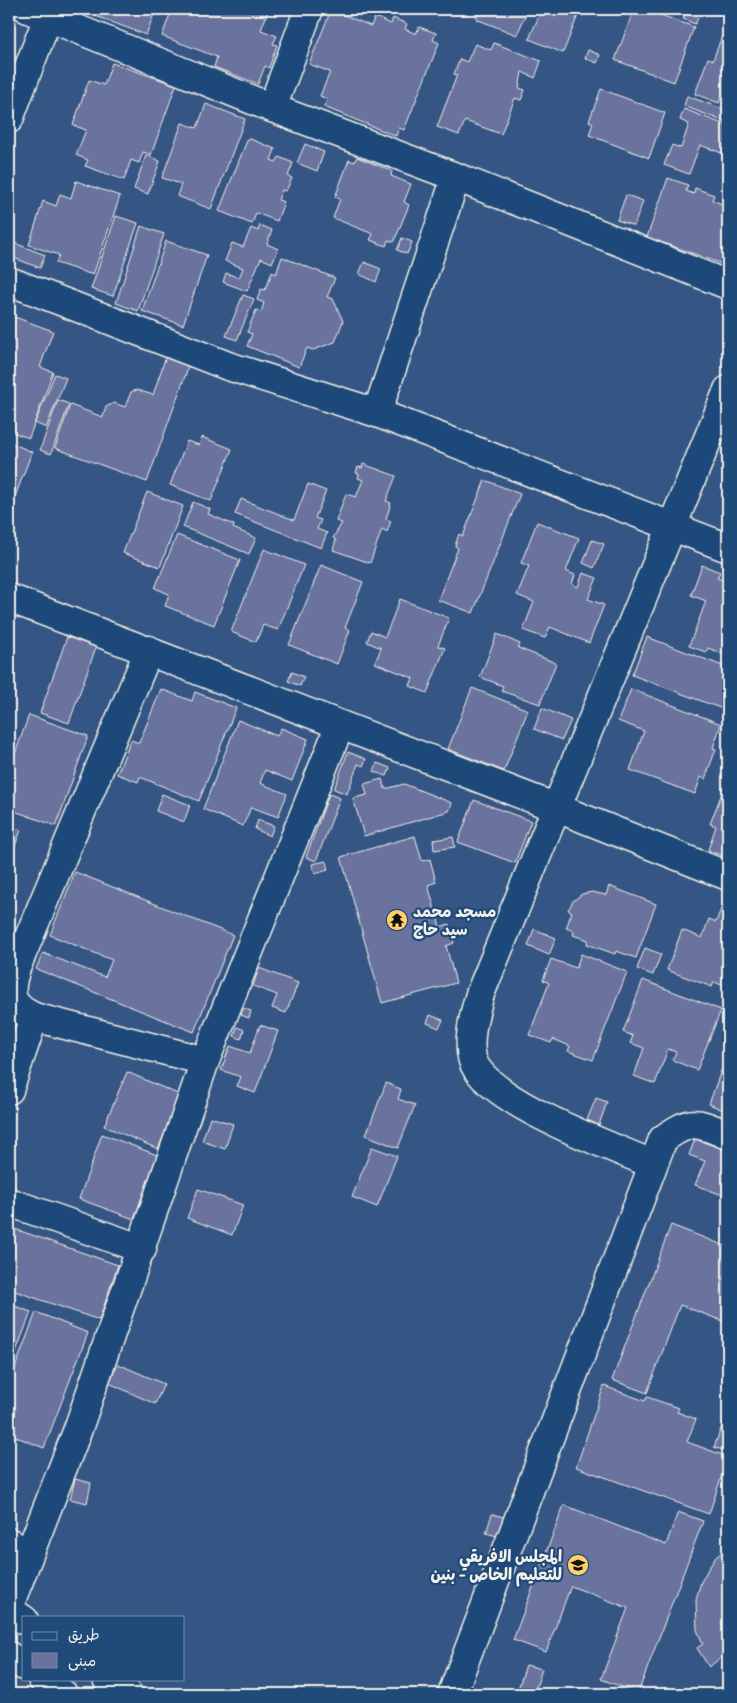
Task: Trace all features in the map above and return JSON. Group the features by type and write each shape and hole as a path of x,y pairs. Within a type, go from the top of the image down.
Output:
{"street":[{"path":"272,108 308,9"},
{"path":"9,119 38,13 272,108 456,177 728,285"},
{"path":"377,414 456,177"},
{"path":"9,281 228,366 377,414 728,548"},
{"path":"652,1164 522,1105 499,1090 476,1068 471,1041 473,1019 480,994 674,526 728,390"},
{"path":"9,598 150,650 728,876"},
{"path":"150,650 14,975 12,996 18,1009 34,1017 205,1061"},
{"path":"22,1618 9,1608 18,1549 78,1429 142,1249 205,1061 340,725"},
{"path":"9,1090 34,1017"},
{"path":"452,1694 663,1139 682,1125 700,1123 728,1135"},
{"path":"9,1202 142,1249"},
{"path":"9,1656 22,1665"},
{"path":"43,1680 63,1694"},
{"path":"108,1680 128,1694"}],"building":[{"path":"77,9 156,9 146,35"},
{"path":"172,9 269,9 261,30 277,36 273,44 277,45 269,68 265,66 258,84 214,67 217,57 162,36"},
{"path":"480,9 528,9 517,35 476,19"},
{"path":"542,9 585,9 583,11 580,10 563,53 529,39"},
{"path":"634,9 644,9 694,27 674,82 615,60"},
{"path":"331,10 371,26 375,17 391,24 393,18 407,24 405,29 416,34 419,27 436,33 433,40 439,43 404,130 399,128 396,136 324,107 327,99 320,96 330,72 309,64"},
{"path":"686,13 698,18 695,24 683,19"},
{"path":"728,20 728,100 721,97 719,103 695,94 708,58 713,60"},
{"path":"494,43 541,61 535,78 522,72 519,88 525,90 521,100 515,98 501,134 465,121 459,135 437,127 457,75 454,74 460,59 467,62 475,44 491,50"},
{"path":"588,50 600,55 597,63 585,58"},
{"path":"112,63 176,85 151,155 143,152 139,163 131,160 124,180 85,166 88,160 76,155 86,130 73,125 89,80 104,85"},
{"path":"601,89 665,113 649,158 589,135 593,123 589,121"},
{"path":"687,96 726,110 728,104 728,123 684,106"},
{"path":"206,104 245,119 211,209 177,196 181,184 162,178 182,123 197,128"},
{"path":"684,109 728,126 727,155 700,145 689,174 664,165 672,145 681,148 689,124 680,120"},
{"path":"248,138 275,149 271,160 276,162 279,157 293,163 288,176 292,178 286,191 282,190 278,200 284,202 277,221 256,213 252,224 219,211"},
{"path":"305,144 324,152 317,171 297,163"},
{"path":"146,155 160,161 148,194 134,189"},
{"path":"357,157 392,171 391,176 411,184 404,202 409,205 394,242 388,240 386,246 370,240 373,234 333,218 340,199 335,197 349,160 355,162"},
{"path":"668,178 688,185 686,191 694,194 695,188 714,195 712,200 722,204 724,198 728,200 728,266 647,237"},
{"path":"76,181 120,196 93,275 56,263 59,255 29,245 43,201 56,206 60,194 71,198"},
{"path":"626,195 643,201 634,226 617,220"},
{"path":"116,216 138,223 113,296 91,289"},
{"path":"260,225 272,230 267,244 278,249 272,263 261,258 247,291 223,282 226,273 239,278 243,268 225,261 232,243 243,247 251,228 258,231"},
{"path":"141,226 164,234 138,311 116,303"},
{"path":"402,238 412,242 407,254 397,250"},
{"path":"9,241 45,255 40,268 9,256"},
{"path":"166,241 207,255 183,325 142,311"},
{"path":"282,257 335,278 327,297 333,299 343,321 335,342 313,350 307,348 299,367 247,346 252,334 247,332 256,310 261,312 264,303 257,300 261,289 265,290 272,272 276,274"},
{"path":"364,262 381,269 376,282 359,274"},
{"path":"243,295 254,299 237,340 226,336"},
{"path":"9,315 53,331 40,367 53,372 29,438 9,431"},
{"path":"166,356 189,365 147,482 55,448 70,405 103,417 106,407 114,403 125,407 131,392 137,390 153,395"},
{"path":"55,374 66,378 46,428 35,423"},
{"path":"58,400 69,404 51,454 40,450"},
{"path":"202,437 232,449 211,501 170,485 187,441 199,445"},
{"path":"9,442 32,452 11,507 9,506"},
{"path":"363,464 396,476 386,501 391,503 386,519 391,521 387,532 382,529 370,563 333,550 336,540 333,538 342,523 336,521 346,494 356,497 363,480 358,478 359,474 356,473 358,467 362,468"},
{"path":"485,480 520,494 473,613 438,600 458,548 455,546 459,534 463,536"},
{"path":"308,484 326,491 315,518 321,520 317,529 327,533 321,548 235,514 241,499 294,520"},
{"path":"147,492 183,506 160,567 123,553"},
{"path":"193,502 210,509 208,514 234,525 233,528 256,538 249,554 183,527"},
{"path":"537,522 579,538 566,571 575,575 572,584 578,587 583,573 597,578 588,599 604,605 589,643 550,627 545,638 523,630 534,602 517,595 529,566 521,563"},
{"path":"177,535 240,560 214,625 165,606 169,594 155,588"},
{"path":"592,540 604,544 594,568 583,563"},
{"path":"264,549 304,565 278,630 263,625 256,642 231,632"},
{"path":"321,565 363,582 345,628 350,630 337,664 289,645"},
{"path":"702,565 720,572 717,578 726,581 728,577 728,656 708,648 706,652 689,646 706,601 691,595"},
{"path":"400,599 449,618 438,646 445,648 427,693 410,686 413,678 375,663 381,648 367,642 371,631 385,637"},
{"path":"497,634 520,644 518,648 556,663 540,704 501,691 503,686 480,677"},
{"path":"67,637 96,647 69,723 40,713"},
{"path":"647,637 728,668 728,711 632,675"},
{"path":"292,672 304,677 300,686 288,681"},
{"path":"472,688 528,710 504,771 448,749"},
{"path":"161,689 192,701 195,692 236,708 199,801 140,777 138,782 117,774 131,740 139,743"},
{"path":"631,689 721,724 713,748 716,749 705,779 701,777 695,794 630,770 644,731 618,721"},
{"path":"542,708 571,720 562,740 534,729"},
{"path":"29,715 88,736 56,826 9,809 9,770"},
{"path":"238,720 277,736 281,728 308,739 292,781 265,770 260,783 287,794 278,817 251,807 243,826 203,809"},
{"path":"348,752 366,759 363,766 358,764 347,794 334,789"},
{"path":"377,763 390,768 387,776 374,772"},
{"path":"728,777 728,858 708,850 716,826 710,824"},
{"path":"382,779 385,789 404,784 452,803 449,811 364,836 353,798 367,795 364,784"},
{"path":"162,794 190,805 184,822 156,811"},
{"path":"329,794 340,798 316,861 306,857"},
{"path":"474,800 531,821 515,863 458,842"},
{"path":"258,820 274,826 270,836 255,829"},
{"path":"9,826 21,830 12,854 9,853"},
{"path":"415,836 422,861 430,859 436,882 428,885 440,927 449,924 454,943 446,946 456,983 382,1003 341,857"},
{"path":"453,837 455,847 434,850 433,840"},
{"path":"326,861 328,870 315,874 312,864"},
{"path":"75,872 233,935 194,1032 36,969 43,953 105,977 112,960 50,935"},
{"path":"609,886 656,904 636,958 616,951 615,954 587,944 588,940 573,935 574,931 566,928 572,912 568,910 573,901 582,894 592,892 606,895"},
{"path":"724,901 728,903 727,987 714,982 712,987 667,970 682,930 702,938 709,919 716,922"},
{"path":"534,929 556,938 549,955 528,946"},
{"path":"645,948 661,954 653,975 637,969"},
{"path":"581,954 627,972 593,1060 568,1051 570,1046 553,1039 551,1043 529,1035 549,983 543,980 551,959 576,968"},
{"path":"259,968 298,983 286,1013 272,1008 277,995 253,986"},
{"path":"643,980 721,1010 697,1070 672,1060 676,1052 668,1049 655,1084 634,1076 644,1048 630,1043 633,1036 623,1032"},
{"path":"243,1008 251,1011 249,1018 241,1015"},
{"path":"430,1015 443,1020 439,1028 427,1023"},
{"path":"260,1025 278,1031 255,1093 237,1086 241,1077 221,1070 230,1046 250,1053"},
{"path":"237,1027 244,1030 241,1039 234,1036"},
{"path":"728,1054 728,1112 709,1104"},
{"path":"127,1072 180,1095 158,1149 104,1126"},
{"path":"386,1083 401,1089 398,1099 415,1105 398,1148 366,1135"},
{"path":"596,1098 607,1102 599,1125 587,1120"},
{"path":"210,1117 233,1124 225,1149 202,1141"},
{"path":"102,1134 157,1155 134,1219 79,1199"},
{"path":"695,1139 728,1151 728,1197 695,1185 705,1161 689,1155"},
{"path":"372,1147 397,1156 377,1207 352,1197"},
{"path":"198,1189 243,1205 232,1235 187,1218"},
{"path":"671,1225 728,1247 728,1323 680,1305 647,1393 612,1380"},
{"path":"9,1227 118,1265 99,1320 9,1289"},
{"path":"9,1304 31,1312 9,1370"},
{"path":"36,1312 88,1333 44,1448 9,1434 9,1384"},
{"path":"118,1364 164,1384 155,1404 109,1383"},
{"path":"604,1386 645,1401 647,1397 679,1408 677,1412 696,1419 687,1442 728,1457 709,1514 576,1467"},
{"path":"728,1410 728,1452 714,1447"},
{"path":"75,1479 91,1483 87,1503 70,1499"},
{"path":"564,1505 666,1545 678,1512 703,1521 638,1693 601,1679 628,1608 571,1586 546,1652 513,1640"},
{"path":"492,1514 504,1517 497,1536 486,1533"},
{"path":"728,1547 728,1652 709,1667 697,1648 703,1644 697,1630 696,1599 701,1582 708,1569 716,1557"},
{"path":"526,1665 542,1669 534,1694 517,1692"},
{"path":"728,1672 728,1694 719,1694"},
{"path":"575,1687 598,1694 572,1694"}],"place":[{"name":"مسجد محمد سيد حاج","path":"397,920"},
{"name":"المجلس الافريقي للتعليم الخاص - بنين","path":"578,1565"}]}
